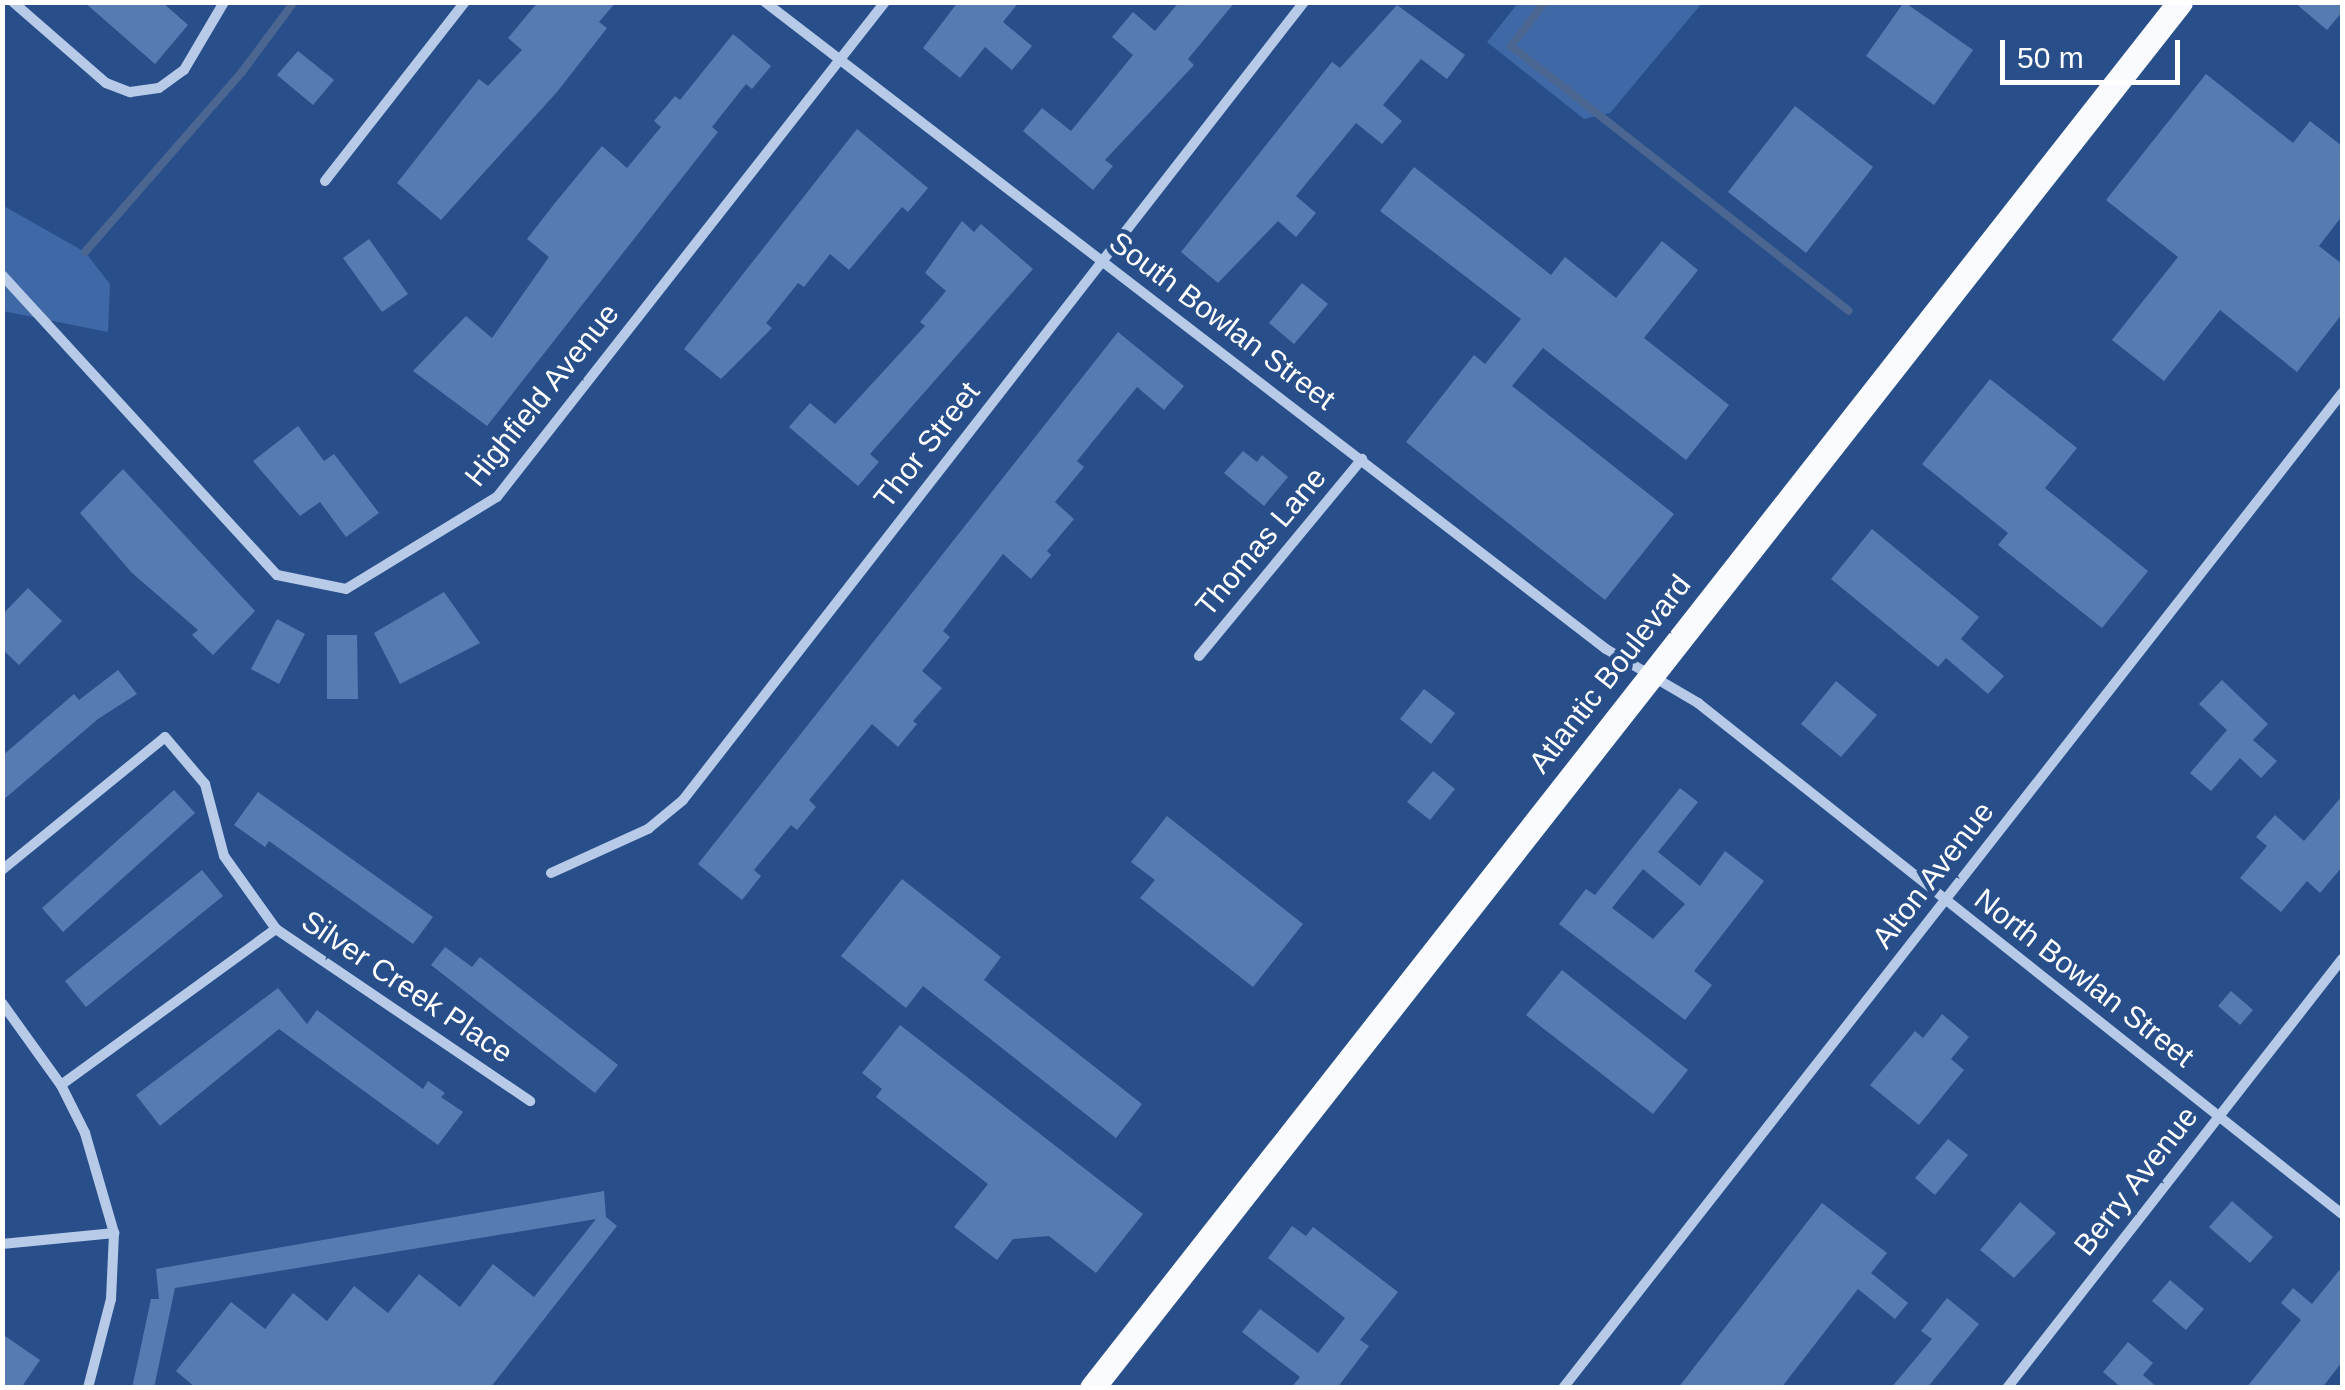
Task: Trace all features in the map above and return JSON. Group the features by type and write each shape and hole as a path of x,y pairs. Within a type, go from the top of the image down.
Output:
{"main road":[{"name":"Atlantic Boulevard","path":"1092,1388 2180,2"}],"street":[{"path":"13,2 106,83 130,92 158,88 184,70 224,2"},
{"path":"324,181 465,2"},
{"name":"South Bowlan Street","path":"765,2 1606,649 1650,676"},
{"name":"Highfield Avenue","path":"2,276 277,574 346,589 497,496 885,2"},
{"name":"Thor Street","path":"551,873 648,830 682,800 1304,2"},
{"name":"Alton Avenue","path":"1564,1388 2342,393"},
{"name":"Thomas Lane","path":"1200,656 1362,459"},
{"name":"North Bowlan Street","path":"1650,676 1698,703 2342,1214"},
{"path":"2,870 166,737 205,784 224,856 276,929"},
{"name":"Silver Creek Place","path":"61,1084 276,929 530,1101"},
{"name":"Berry Avenue","path":"2007,1388 2342,959"},
{"path":"2,1003 61,1084 85,1133 114,1232 111,1299 88,1388"},
{"path":"2,1244 114,1232"}],"shaded area":[{"path":"1518,2 1702,3 1610,113 1584,119 1487,42"},
{"path":"2,205 85,252 110,284 108,332 3,311"}],"building":[{"path":"84,2 162,2 188,25 155,64"},
{"path":"538,2 616,2 599,22 607,28 557,92 441,220 397,183 479,79 488,86 522,50 508,38"},
{"path":"958,2 1019,2 1003,22 1032,46 1012,70 985,47 960,78 923,48"},
{"path":"1179,2 1235,2 1188,59 1194,65 1105,160 1113,166 1093,190 1023,131 1042,108 1071,131 1133,55 1112,37 1133,12 1155,31"},
{"path":"1904,2 1973,50 1934,105 1866,56"},
{"path":"2294,2 2342,2 2342,12 2327,30"},
{"path":"1397,5 1465,55 1447,79 1421,59 1383,105 1402,121 1382,144 1356,123 1296,196 1316,213 1296,237 1278,221 1218,283 1181,252 1332,62 1340,68"},
{"path":"733,34 771,66 752,89 746,84 712,127 718,132 487,426 413,371 466,316 492,338 549,257 527,239 555,203 602,146 627,168 661,127 654,121 675,96 680,100"},
{"path":"298,51 334,80 313,105 277,75"},
{"path":"2206,74 2293,143 2310,121 2342,146 2342,216 2319,246 2342,264 2342,314 2297,372 2220,310 2164,381 2112,340 2178,257 2106,200"},
{"path":"1795,106 1873,167 1806,253 1728,192"},
{"path":"857,129 928,188 908,212 902,207 849,270 830,254 804,287 798,283 766,323 772,328 721,379 684,349"},
{"path":"1414,167 1551,275 1565,257 1616,298 1662,241 1698,270 1644,338 1729,405 1686,460 1543,348 1512,386 1674,514 1605,600 1406,442 1474,355 1485,364 1521,319 1380,211"},
{"path":"962,221 974,232 981,224 1033,269 870,454 879,462 858,486 789,427 810,403 835,424 925,326 920,322 946,291 925,273"},
{"path":"369,239 408,294 382,312 343,258"},
{"path":"1302,283 1328,304 1294,344 1269,323"},
{"path":"1118,332 1184,386 1164,410 1137,387 1077,461 1084,467 1055,502 1074,519 1047,551 1051,555 1031,579 1003,554 943,631 950,637 922,671 942,688 913,721 917,724 898,747 872,724 809,800 816,807 797,830 791,825 754,870 761,876 742,900 698,864"},
{"path":"1990,379 2077,448 2045,488 2148,571 2102,628 1998,545 2008,533 1922,464"},
{"path":"298,426 324,461 334,454 379,513 346,537 320,502 300,516 253,461"},
{"path":"1243,451 1257,462 1262,455 1288,477 1264,506 1224,473"},
{"path":"123,469 255,611 213,655 192,635 198,630 132,573 80,513"},
{"path":"1872,529 1979,617 1961,639 2004,676 1988,694 1946,658 1938,667 1831,579"},
{"path":"28,588 62,621 19,665 2,649 2,615"},
{"path":"444,592 480,643 400,684 374,633"},
{"path":"277,619 305,634 279,684 251,669"},
{"path":"327,635 357,635 358,699 327,699"},
{"path":"118,670 137,694 98,719 2,801 2,756 74,694 79,700"},
{"path":"2222,680 2268,724 2253,740 2277,761 2261,778 2240,758 2211,791 2190,773 2227,730 2199,704"},
{"path":"1836,681 1877,715 1841,757 1801,724"},
{"path":"1424,689 1455,713 1431,744 1400,719"},
{"path":"1433,771 1455,789 1430,820 1407,802"},
{"path":"1680,788 1698,802 1658,852 1700,886 1725,851 1764,881 1694,971 1712,985 1685,1020 1559,924 1586,889 1595,895","holes":["1643,869 1685,904 1653,939 1612,908"]},
{"path":"174,790 195,813 63,932 42,908"},
{"path":"258,792 433,917 413,944 269,841 265,847 234,825"},
{"path":"2342,796 2342,867 2320,893 2307,881 2281,912 2240,878 2267,846 2256,837 2275,815 2304,841"},
{"path":"1167,816 1303,924 1253,987 1140,898 1155,880 1131,862"},
{"path":"202,870 223,896 86,1007 65,981"},
{"path":"902,879 1001,957 984,980 1142,1104 1116,1138 923,986 906,1008 841,956"},
{"path":"445,947 472,967 480,957 618,1065 595,1093 431,965"},
{"path":"1562,970 1688,1070 1653,1114 1526,1015"},
{"path":"278,988 307,1024 317,1010 423,1089 428,1081 445,1093 441,1097 463,1112 438,1145 279,1029 160,1126 136,1095"},
{"path":"2231,991 2253,1010 2240,1025 2218,1006"},
{"path":"1942,1014 1969,1037 1951,1059 1964,1070 1919,1125 1870,1085 1915,1031 1923,1038"},
{"path":"900,1025 1143,1214 1096,1273 1049,1236 1013,1239 997,1260 954,1227 988,1184 876,1097 882,1089 862,1073"},
{"path":"1948,1139 1968,1155 1935,1195 1915,1178"},
{"path":"604,1191 606,1217 617,1226 490,1388 196,1388 176,1371 231,1302 265,1329 293,1293 327,1321 354,1286 388,1313 419,1274 460,1307 493,1264 534,1297 596,1219 175,1288 154,1388 132,1388 151,1299 159,1299 156,1269"},
{"path":"2232,1201 2273,1237 2250,1263 2209,1227"},
{"path":"2020,1202 2056,1233 2014,1278 1980,1250"},
{"path":"1822,1203 1887,1253 1871,1273 1908,1303 1895,1319 1858,1289 1781,1388 1678,1388"},
{"path":"1292,1226 1306,1236 1313,1227 1398,1292 1360,1340 1369,1346 1337,1388 1291,1388 1300,1377 1242,1332 1260,1309 1318,1353 1345,1318 1268,1258"},
{"path":"2342,1267 2342,1362 2322,1388 2246,1388 2301,1320 2281,1303 2293,1288 2312,1304"},
{"path":"2170,1280 2204,1309 2186,1330 2152,1301"},
{"path":"1947,1298 1979,1324 1927,1388 1891,1388 1932,1339 1921,1331"},
{"path":"2,1334 40,1360 21,1388 2,1388"},
{"path":"2128,1342 2153,1363 2143,1375 2158,1388 2122,1388 2103,1372"}],"waterway":[{"path":"85,252 242,72 294,2"},
{"path":"1545,2 1511,46 1849,311"}]}
